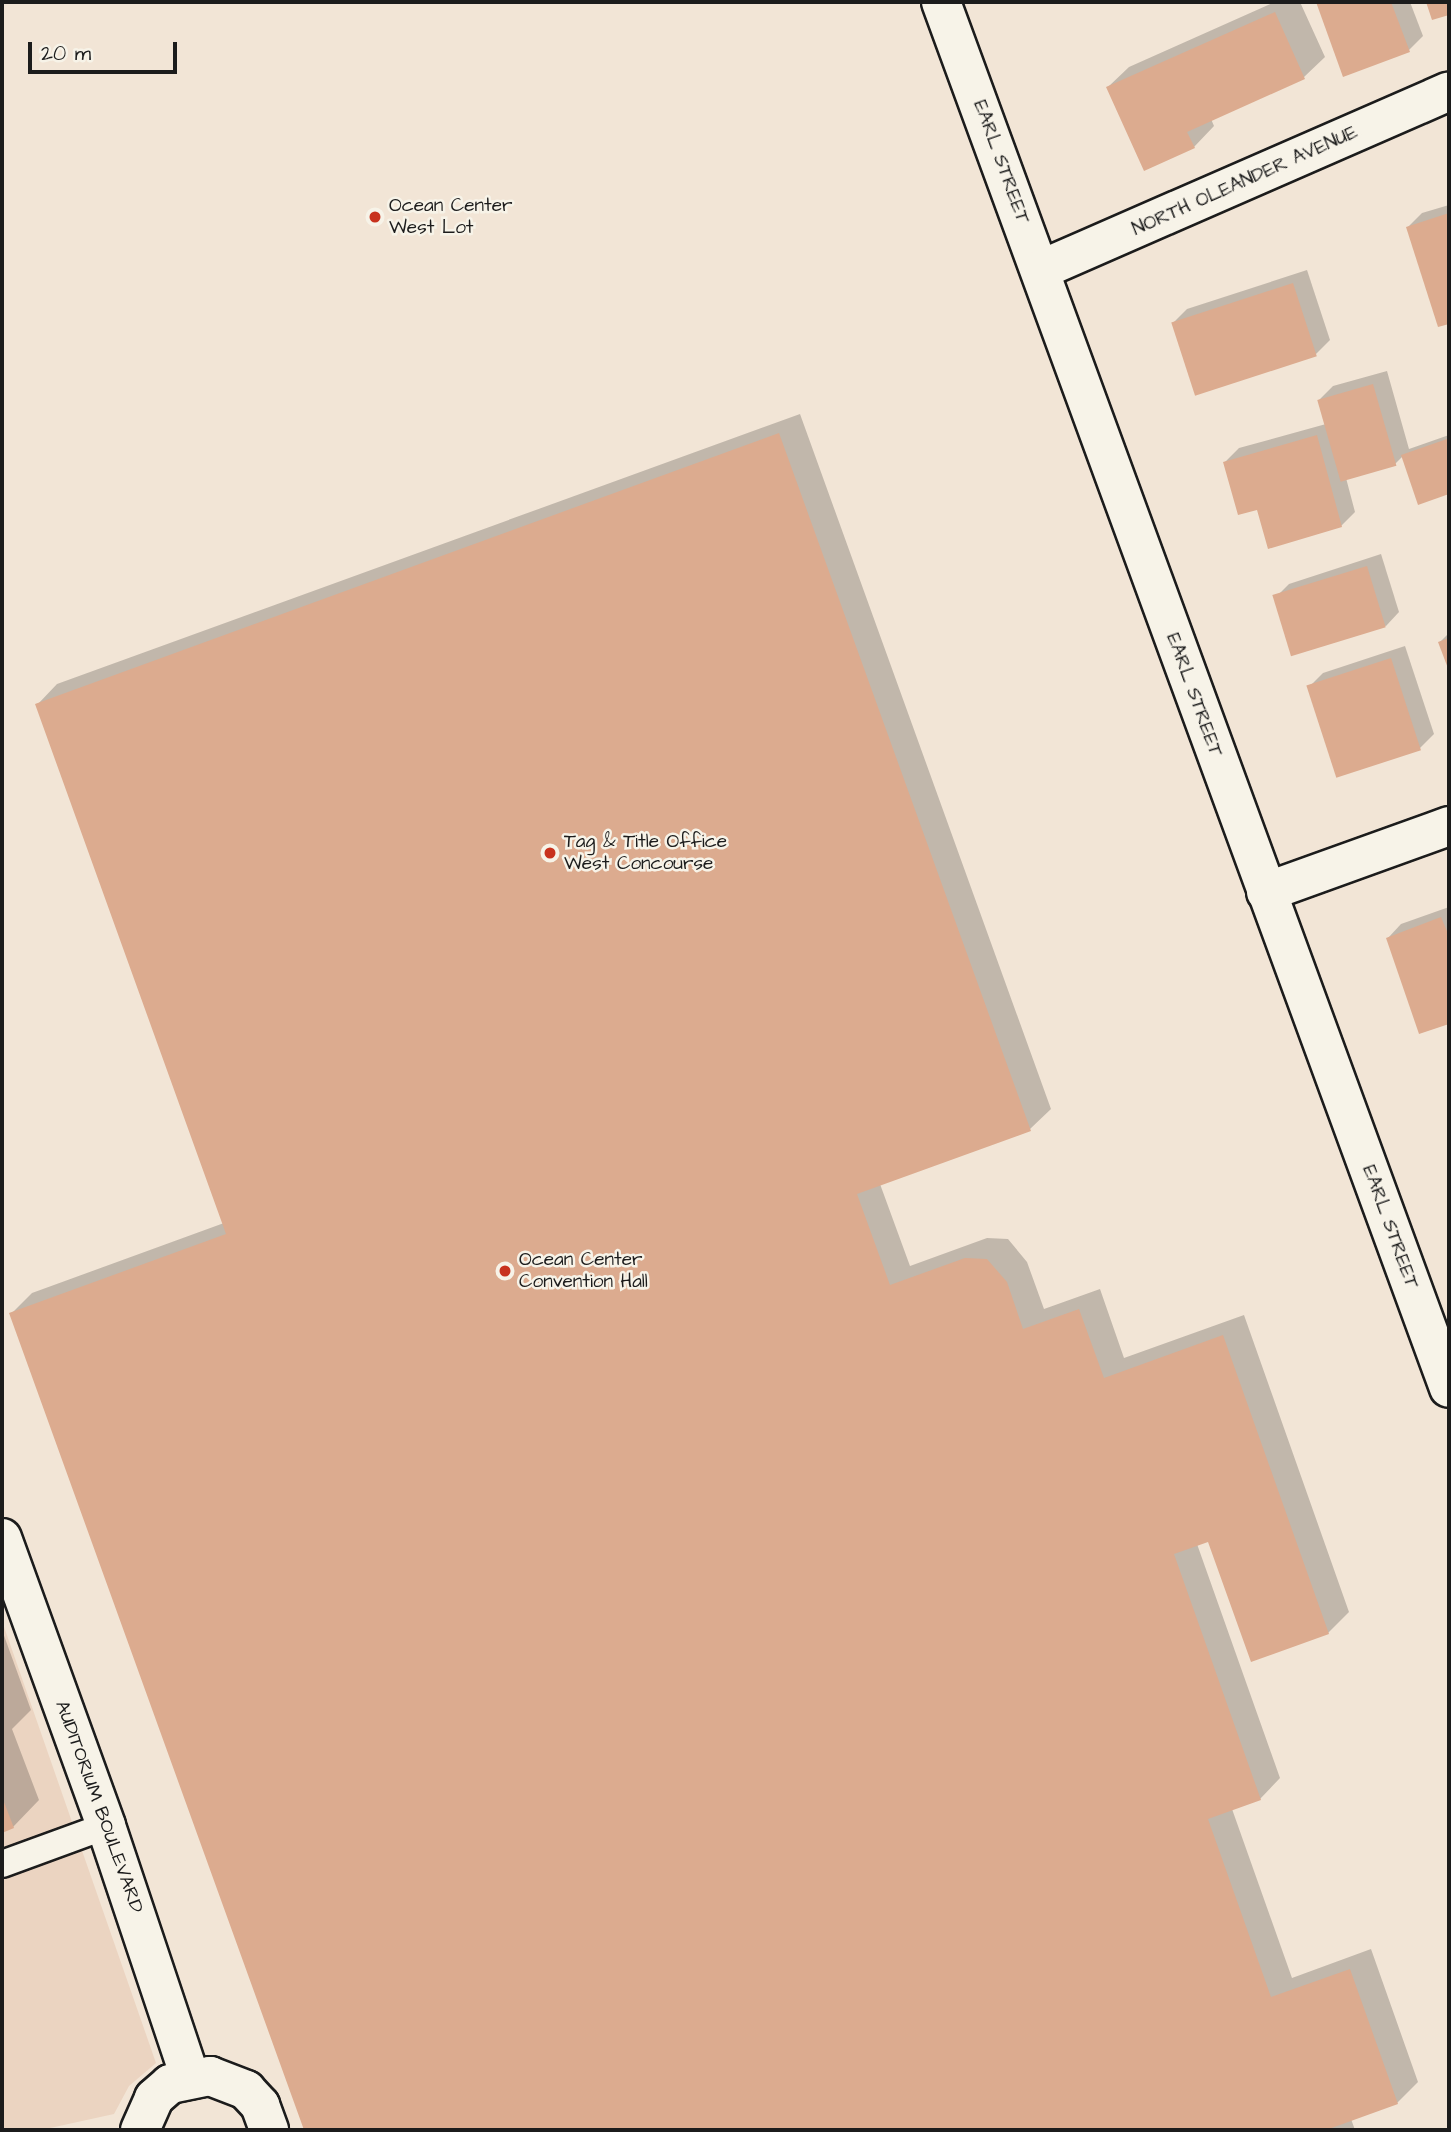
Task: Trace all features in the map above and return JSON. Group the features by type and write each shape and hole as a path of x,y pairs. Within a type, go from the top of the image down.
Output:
{"street":[{"name":"EARL STREET","path":"941,2 1449,1388"},
{"name":"NORTH OLEANDER AVENUE","path":"1041,270 1449,91"},
{"path":"1266,892 1449,826"},
{"name":"AUDITORIUM BOULEVARD","path":"2,1538 106,1826 190,2077"},
{"path":"140,2130 154,2098 170,2084 190,2077 220,2078 246,2090 260,2105 269,2130"}],"lane":[{"path":"2,1864 106,1826"}],"shaded area":[{"path":"2,1621 156,2063 129,2086 114,2114 41,2130 2,2130"}],"building":[{"path":"1316,2 1391,2 1410,52 1343,77"},
{"path":"1426,2 1449,2 1449,15 1432,20"},
{"path":"1275,12 1305,79 1187,132 1195,148 1144,171 1106,87"},
{"path":"1449,213 1449,324 1438,327 1406,227"},
{"path":"1293,283 1317,356 1195,396 1171,323"},
{"path":"1373,384 1396,466 1341,482 1317,400"},
{"name":"Ocean Center Convention Hall","path":"779,433 1031,1131 857,1194 890,1285 965,1258 987,1259 1007,1282 1023,1329 1079,1309 1104,1378 1223,1335 1329,1634 1251,1662 1208,1542 1174,1554 1261,1800 1208,1819 1271,1997 1350,1969 1398,2104 1326,2130 304,2130 9,1313 226,1234 35,704"},
{"path":"1317,435 1342,527 1268,549 1257,510 1238,515 1223,462"},
{"path":"1447,439 1449,494 1418,505 1401,455"},
{"path":"1367,566 1386,627 1291,656 1272,595"},
{"path":"1449,638 1449,671 1438,642"},
{"path":"1391,658 1421,750 1336,778 1306,686"},
{"path":"1441,917 1449,936 1449,1024 1419,1034 1386,938"},
{"path":"2,1797 14,1828 2,1833"}],"place":[{"name":"Ocean Center West Lot","path":"375,217"},
{"name":"Tag & Title Office West Concourse","path":"550,853"},
{"name":"Ocean Center Convention Hall","path":"505,1271"}]}
